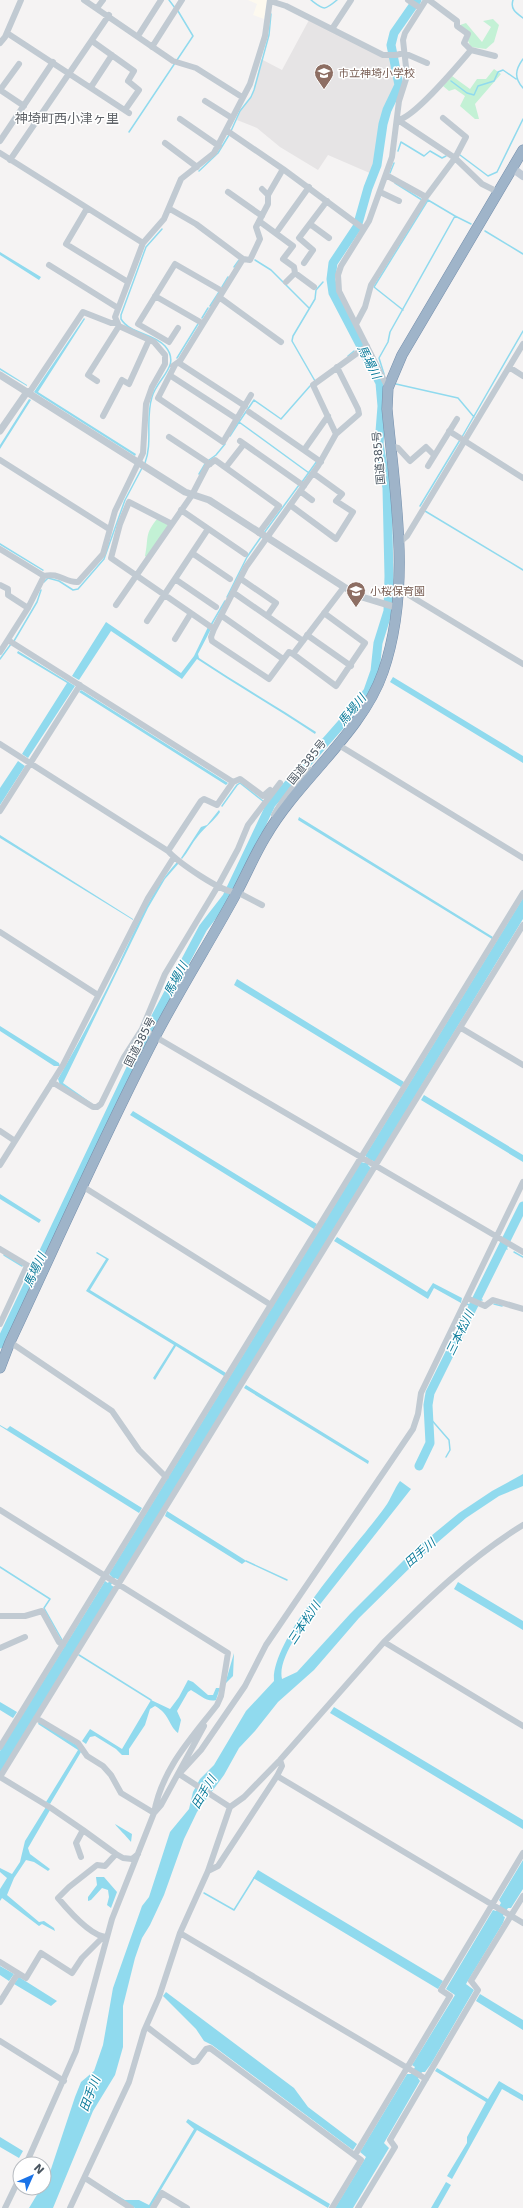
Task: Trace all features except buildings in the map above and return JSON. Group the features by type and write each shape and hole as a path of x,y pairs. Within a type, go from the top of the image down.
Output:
{"highway":[{"name":"国道385号","path":"0,1368 41,1273 153,1035 232,891 277,820 374,694 384,670 399,589 399,543 387,409 388,388 402,355 523,150"}],"main road":[{"path":"512,168 523,176"}],"street":[{"path":"0,43 7,33 21,0"},
{"path":"84,0 109,15 175,62 196,68 242,97"},
{"path":"97,8 102,0"},
{"path":"138,36 161,0"},
{"path":"152,47 182,0"},
{"path":"118,324 115,317 143,243 164,219 170,209 177,185 181,179 214,153 253,75 265,36 270,0 286,3 383,55 393,56 404,53 427,63"},
{"path":"332,29 351,0"},
{"path":"388,388 339,291 338,274 341,266 372,213 392,157 398,120 399,101 407,76 403,40 404,33 418,7 427,0 457,21 457,26 468,34 464,43 471,50 495,56"},
{"path":"410,1 418,7"},
{"path":"10,160 109,15"},
{"path":"7,33 127,111 139,90 128,82 134,71 92,41"},
{"path":"398,120 403,119 423,102 471,50"},
{"path":"91,87 112,55"},
{"path":"0,141 53,62"},
{"path":"18,64 0,90 24,106"},
{"path":"205,101 232,118"},
{"path":"356,324 366,307 371,285 426,197 455,158 466,138 443,118"},
{"path":"180,119 218,146"},
{"path":"398,120 455,158 482,184 498,192"},
{"path":"226,130 309,187 364,229"},
{"path":"165,143 197,166"},
{"path":"0,153 143,243"},
{"path":"170,209 196,224 242,259 250,260 260,239 256,227 268,204 268,195 283,169"},
{"path":"386,175 426,197"},
{"path":"276,234 309,187"},
{"path":"262,189 268,195"},
{"path":"228,192 260,218 276,234 293,246 283,259 294,267 295,273 314,287"},
{"path":"380,192 399,201"},
{"path":"304,263 313,250 299,238 327,201"},
{"path":"86,210 66,244 128,282"},
{"path":"310,224 329,238"},
{"path":"0,549 44,576 57,575 70,581 78,582 103,554 109,529 123,493 142,466 145,420 153,396 172,365 202,323 242,259"},
{"path":"245,406 172,365 154,339 138,324 175,264 220,294 281,342"},
{"path":"49,265 118,308"},
{"path":"286,282 295,273"},
{"path":"155,296 202,323"},
{"path":"0,431 27,392 31,390 83,312 118,324 154,339 169,342 178,328"},
{"path":"97,381 88,375 118,324"},
{"path":"103,416 122,380 129,384 154,339"},
{"path":"399,543 407,536 462,440 523,344"},
{"path":"336,434 314,385 358,351 367,346"},
{"path":"153,396 171,376 172,365"},
{"path":"263,535 290,505 300,491 302,484 313,473 336,434 358,414 358,409 337,367"},
{"path":"509,368 523,376"},
{"path":"0,375 142,466 192,495 209,500 344,587 377,603 396,608"},
{"path":"171,376 237,419"},
{"path":"153,396 223,442 250,395"},
{"path":"249,412 319,461"},
{"path":"304,450 328,416"},
{"path":"428,466 457,418"},
{"path":"449,431 523,478"},
{"path":"169,437 210,464"},
{"path":"226,467 242,442 302,484"},
{"path":"390,446 398,448 410,461 426,447 434,455"},
{"path":"0,460 109,529"},
{"path":"116,605 192,495 202,473 215,460 279,506 214,629 211,637 212,641 269,679 289,652 336,686 351,666 365,643 324,613"},
{"path":"290,505 336,539 353,512 336,501 342,494 313,473"},
{"path":"300,491 312,500"},
{"path":"172,524 129,502 120,524 111,558 164,596 214,629"},
{"path":"181,510 245,554"},
{"path":"147,621 208,529"},
{"path":"192,553 230,579"},
{"path":"1,648 11,642 44,576"},
{"path":"175,579 216,607"},
{"path":"241,579 276,603 267,616"},
{"path":"0,585 8,590 8,595 28,608"},
{"path":"293,654 344,587"},
{"path":"399,589 523,664"},
{"path":"234,593 303,641"},
{"path":"174,639 191,613"},
{"path":"222,616 283,659"},
{"path":"307,635 351,666"},
{"path":"11,642 233,782"},
{"path":"0,811 80,685"},
{"path":"0,744 168,851 174,857 218,886 262,905"},
{"path":"337,744 523,858"},
{"path":"277,820 274,815 278,807 305,774 310,770 316,770"},
{"path":"168,851 201,801 204,799 217,805 233,782 240,779 263,796 276,782 280,783 290,792"},
{"path":"52,1082 75,1098 97,1107 101,1104 124,1057 143,1030 165,974 218,886 238,849 248,825 280,783"},
{"path":"0,1165 52,1082 148,898 174,857"},
{"path":"0,1747 63,1645 112,1580 368,1162 523,894"},
{"path":"138,1854 132,1859 123,1858 51,1808 0,1777 36,1718 112,1580 166,1477 271,1305 461,1028 523,925"},
{"path":"0,932 98,995"},
{"path":"461,1028 523,1065"},
{"path":"143,1030 523,1252"},
{"path":"0,1131 15,1141"},
{"path":"154,1813 201,1750 245,1686 266,1645 413,1429 418,1414 421,1393 523,1182"},
{"path":"82,1186 271,1305"},
{"path":"0,1249 41,1273"},
{"path":"0,1324 28,1266"},
{"path":"467,1298 484,1306 493,1300 523,1309"},
{"path":"10,1342 112,1411 139,1450 166,1477"},
{"path":"0,1510 228,1653 221,1696 166,1774 157,1796 154,1813 105,1937 84,2027 64,2081 30,2156"},
{"path":"70,2208 129,2082 144,2031 147,2027 180,1933 208,1871 230,1807 244,1797 280,1760 384,1642 446,1582 484,1551 523,1526"},
{"path":"0,1616 25,1616 42,1612 59,1642 63,1645"},
{"path":"0,1648 25,1637"},
{"path":"384,1642 523,1726"},
{"path":"36,1718 78,1742 87,1756 107,1770 121,1793 154,1813"},
{"path":"181,1776 190,1750 203,1730 206,1719"},
{"path":"208,1871 218,1866 277,1776 282,1766 280,1760"},
{"path":"181,1776 230,1807"},
{"path":"277,1776 523,1923"},
{"path":"81,1857 76,1843 83,1830"},
{"path":"355,2155 409,2069 450,1996 441,1990 495,1906 523,1853"},
{"path":"105,1937 87,1927 58,1898 96,1865 105,1866 116,1854"},
{"path":"358,2208 395,2147 390,2140 423,2077 478,1990 471,1982 508,1914 523,1896"},
{"path":"180,1933 423,2077"},
{"path":"0,1962 26,1978 41,1953 72,1973 82,1958 105,1937"},
{"path":"0,2002 18,1973"},
{"path":"147,2027 193,2062 197,2061 206,2048 210,2048 361,2160 332,2208"},
{"path":"0,2041 64,2081"},
{"path":"85,2178 131,2208"},
{"path":"153,2208 162,2193 187,2208"},
{"path":"5,2208 12,2194"}],"shaded area":[{"path":"248,0 267,0 264,19 253,15 257,4"},
{"name":"市立神埼小学校","path":"309,20 383,57 392,58 397,83 383,114 376,166 372,174 328,155 318,170 280,147 257,128 237,120 241,109 252,97 261,59 282,70"}],"green space":[{"path":"493,19 499,25 494,42 486,49 471,47 460,25 466,23 482,42 491,27 483,21"},
{"path":"494,69 501,74 475,104 479,119 475,119 460,106 465,96 455,89 449,91 443,86 452,76 470,89 477,79 486,79"},
{"path":"158,518 170,524 147,558 145,556 149,532"}],"water":[{"path":"0,252 41,277 39,280 0,255"},
{"path":"84,318 85,319 38,392 136,454 135,456 34,392"},
{"path":"0,368 27,385 27,386 0,370"},
{"path":"29,399 31,400 0,449 0,445"},
{"path":"0,543 44,570 43,571 0,545"},
{"path":"106,622 181,673 194,656 208,627 211,629 198,654 199,658 316,732 315,734 197,659 182,679 111,631 79,680 72,676"},
{"path":"18,651 75,686 28,758 22,754 67,683 17,653"},
{"path":"393,677 523,756 523,763 390,682"},
{"path":"81,690 228,783 226,785 79,692"},
{"path":"18,761 25,766 0,805 0,788"},
{"path":"219,810 220,812 218,815 198,836 182,859 181,858 201,827 207,825"},
{"path":"299,817 493,937 492,939 298,820"},
{"path":"0,835 133,919 133,920 0,838"},
{"path":"177,862 179,863 165,879 148,908 63,1083 93,1104 60,1085 58,1079 99,1003 146,907 168,872"},
{"path":"523,898 523,919 375,1162 371,1160 368,1165 371,1168 119,1580 115,1578 111,1585 114,1587 0,1773 0,1751 105,1581 108,1583 112,1577 109,1574 361,1162 365,1163 368,1158 365,1156"},
{"path":"237,979 404,1082 401,1087 234,985"},
{"path":"0,1026 59,1063 60,1066 54,1066 0,1031"},
{"path":"424,1095 523,1155 523,1162 421,1100"},
{"path":"133,1111 317,1224 314,1229 130,1115"},
{"path":"0,1194 41,1220 39,1223 0,1199"},
{"path":"337,1237 427,1292 433,1283 462,1298 461,1303 434,1288 428,1299 334,1241"},
{"path":"97,1252 109,1259 90,1290 226,1373 224,1376 176,1346 155,1380 153,1378 174,1345 86,1291 106,1259 96,1253"},
{"path":"246,1385 369,1461 368,1464 244,1388"},
{"path":"0,1426 7,1429 10,1426 142,1508 139,1513"},
{"name":"田手川","path":"523,1474 523,1486 499,1496 466,1518 423,1555 359,1618 314,1670 278,1702 255,1731 239,1748 224,1775 197,1812 184,1839 164,1895 150,1925 142,1938 135,1958 123,2006 123,2047 115,2075 93,2111 53,2208 29,2208 36,2196 52,2196 52,2166 81,2082 94,2071 103,2045 113,1988 142,1906 149,1897 170,1832 189,1809 193,1792 200,1779 214,1765 246,1711 274,1681 277,1662 286,1641 301,1617 337,1567 385,1507 400,1481 411,1489 313,1613 293,1641 284,1661 282,1679 297,1672 350,1614 414,1550 459,1513 492,1491"},
{"path":"167,1511 246,1561 242,1564 165,1516"},
{"path":"458,1582 523,1621 523,1630 454,1589"},
{"path":"234,1653 233,1676 225,1684"},
{"path":"188,1680 193,1682 208,1695 213,1695 216,1688 220,1688 216,1700 213,1701 203,1698 191,1690 188,1692 177,1711 181,1720 178,1733 172,1727 164,1712 155,1706 150,1709 145,1725 129,1749 129,1755 122,1755 116,1749 95,1736 90,1737 86,1744 82,1741 90,1729 122,1749 151,1700 170,1709 179,1697"},
{"path":"0,1702 17,1712 13,1718 0,1710"},
{"path":"334,1707 523,1820 523,1829 330,1713"},
{"path":"39,1722 78,1746 81,1752 50,1804 46,1802 78,1750 38,1724"},
{"path":"46,1807 50,1810 28,1848 30,1854 50,1869 48,1871 34,1862 26,1860 14,1878 7,1895 39,1922 44,1921 54,1928 55,1931 42,1924 39,1926 2,1898 0,1901 0,1889 7,1878 0,1872 0,1868 12,1874 20,1862 25,1841"},
{"path":"115,1824 132,1834 131,1842 118,1827"},
{"path":"523,1860 523,1889 511,1908 508,1908 503,1916 505,1917 503,1923 466,1984 474,1990 431,2064 418,2078 420,2081 384,2143 389,2148 353,2208 335,2208 366,2157 360,2152 407,2074 411,2074 415,2067 412,2065 455,1995 446,1989 493,1910 496,1911 501,1903 499,1900"},
{"path":"258,1870 443,1981 438,1989 253,1878"},
{"path":"96,1877 104,1877 117,1892 111,1908 107,1905 109,1897 108,1890 102,1888 91,1900 88,1901 88,1897 97,1885"},
{"path":"0,1966 14,1974 9,1981 0,1975"},
{"path":"19,1977 57,2001 51,2006 14,1984"},
{"path":"166,1992 294,2088 308,2107 357,2144 353,2150 212,2045 204,2041 196,2029 163,1996"},
{"path":"480,1994 523,2020 523,2030 476,2001"},
{"path":"437,2068 488,2099 499,2081 523,2095 523,2101 502,2089 452,2179 447,2176 467,2143 467,2137 486,2102 435,2071"},
{"path":"188,2119 330,2204 328,2208 197,2130 150,2208 135,2208 104,2189 105,2188 125,2200 139,2200 149,2205 194,2129 186,2122"},
{"path":"0,2137 23,2151 20,2156 16,2156 0,2147"},
{"path":"446,2182 451,2185 438,2208 431,2208"}],"waterway":[{"path":"169,0 175,8"},
{"path":"311,0 324,8 337,0"},
{"name":"馬場川","path":"0,1344 151,1026 203,928 227,897 271,804 358,705 368,691 375,671 378,643 388,611 389,576 387,488 379,444 382,406 380,383 333,293 331,279 333,263 357,227 368,188 377,165 383,124 387,110 399,85 391,45 394,33 417,0"},
{"path":"513,0 513,8 523,18"},
{"path":"177,60 193,36 178,11"},
{"path":"231,131 240,111 251,97 254,90 269,35 271,14"},
{"path":"523,59 517,70 518,81 523,88"},
{"path":"129,132 175,63"},
{"path":"451,81 467,93 474,95 478,86 494,81 498,72 503,70 516,79"},
{"path":"460,155 488,176 497,172 523,119"},
{"path":"199,171 218,153 229,135"},
{"path":"398,151 401,142 424,156 430,151 442,158 446,156"},
{"path":"390,173 394,163"},
{"path":"395,183 422,200"},
{"path":"384,374 379,358 388,342 390,332 455,216 428,200 374,287 403,310"},
{"path":"455,216 471,224"},
{"path":"145,463 148,447 150,405 155,390 170,366 170,353 165,346 154,338 130,328 121,319 121,315 146,247 162,229"},
{"path":"485,231 523,254"},
{"path":"234,267 239,260"},
{"path":"255,260 271,270 309,308"},
{"path":"222,287 228,277"},
{"path":"315,381 292,341 293,336 315,299 316,290 323,282"},
{"path":"210,306 219,292"},
{"path":"202,318 208,308"},
{"path":"177,358 198,324"},
{"path":"462,437 523,331"},
{"path":"348,356 354,351"},
{"path":"396,384 458,398 474,417"},
{"path":"239,422 254,400 281,419 310,386"},
{"path":"230,436 239,422 309,473"},
{"path":"420,506 460,440"},
{"path":"209,460 216,455 225,444"},
{"path":"302,482 317,461"},
{"path":"199,474 205,464"},
{"path":"44,582 48,578 59,581 73,590 78,589 104,559 125,500 142,468"},
{"path":"264,533 299,485"},
{"path":"425,511 523,570"},
{"path":"227,597 247,557 261,537"},
{"path":"14,641 37,602 41,590"},
{"path":"211,625 225,601"},
{"path":"0,659 11,644"},
{"path":"222,806 240,783 263,801"},
{"name":"三本松川","path":"419,1466 430,1443 428,1405 430,1393 523,1206"},
{"path":"514,1252 523,1257"},
{"path":"4,1255 22,1266"},
{"name":"三本松川","path":"478,1299 482,1300"},
{"name":"三本松川","path":"467,1304 473,1307"},
{"path":"494,1304 502,1306"},
{"path":"429,1417 449,1440 450,1450 446,1457"},
{"path":"246,1561 287,1580"},
{"path":"0,1567 50,1599 44,1608 62,1640"},
{"path":"79,1655 151,1700"},
{"path":"204,1893 234,1910 254,1878"}],"place":[{"name":"市立神埼小学校","path":"324,90"},
{"name":"小桜保育園","path":"356,608"}],"district":[{"name":"神埼町西小津ヶ里","path":"67,118"}]}
